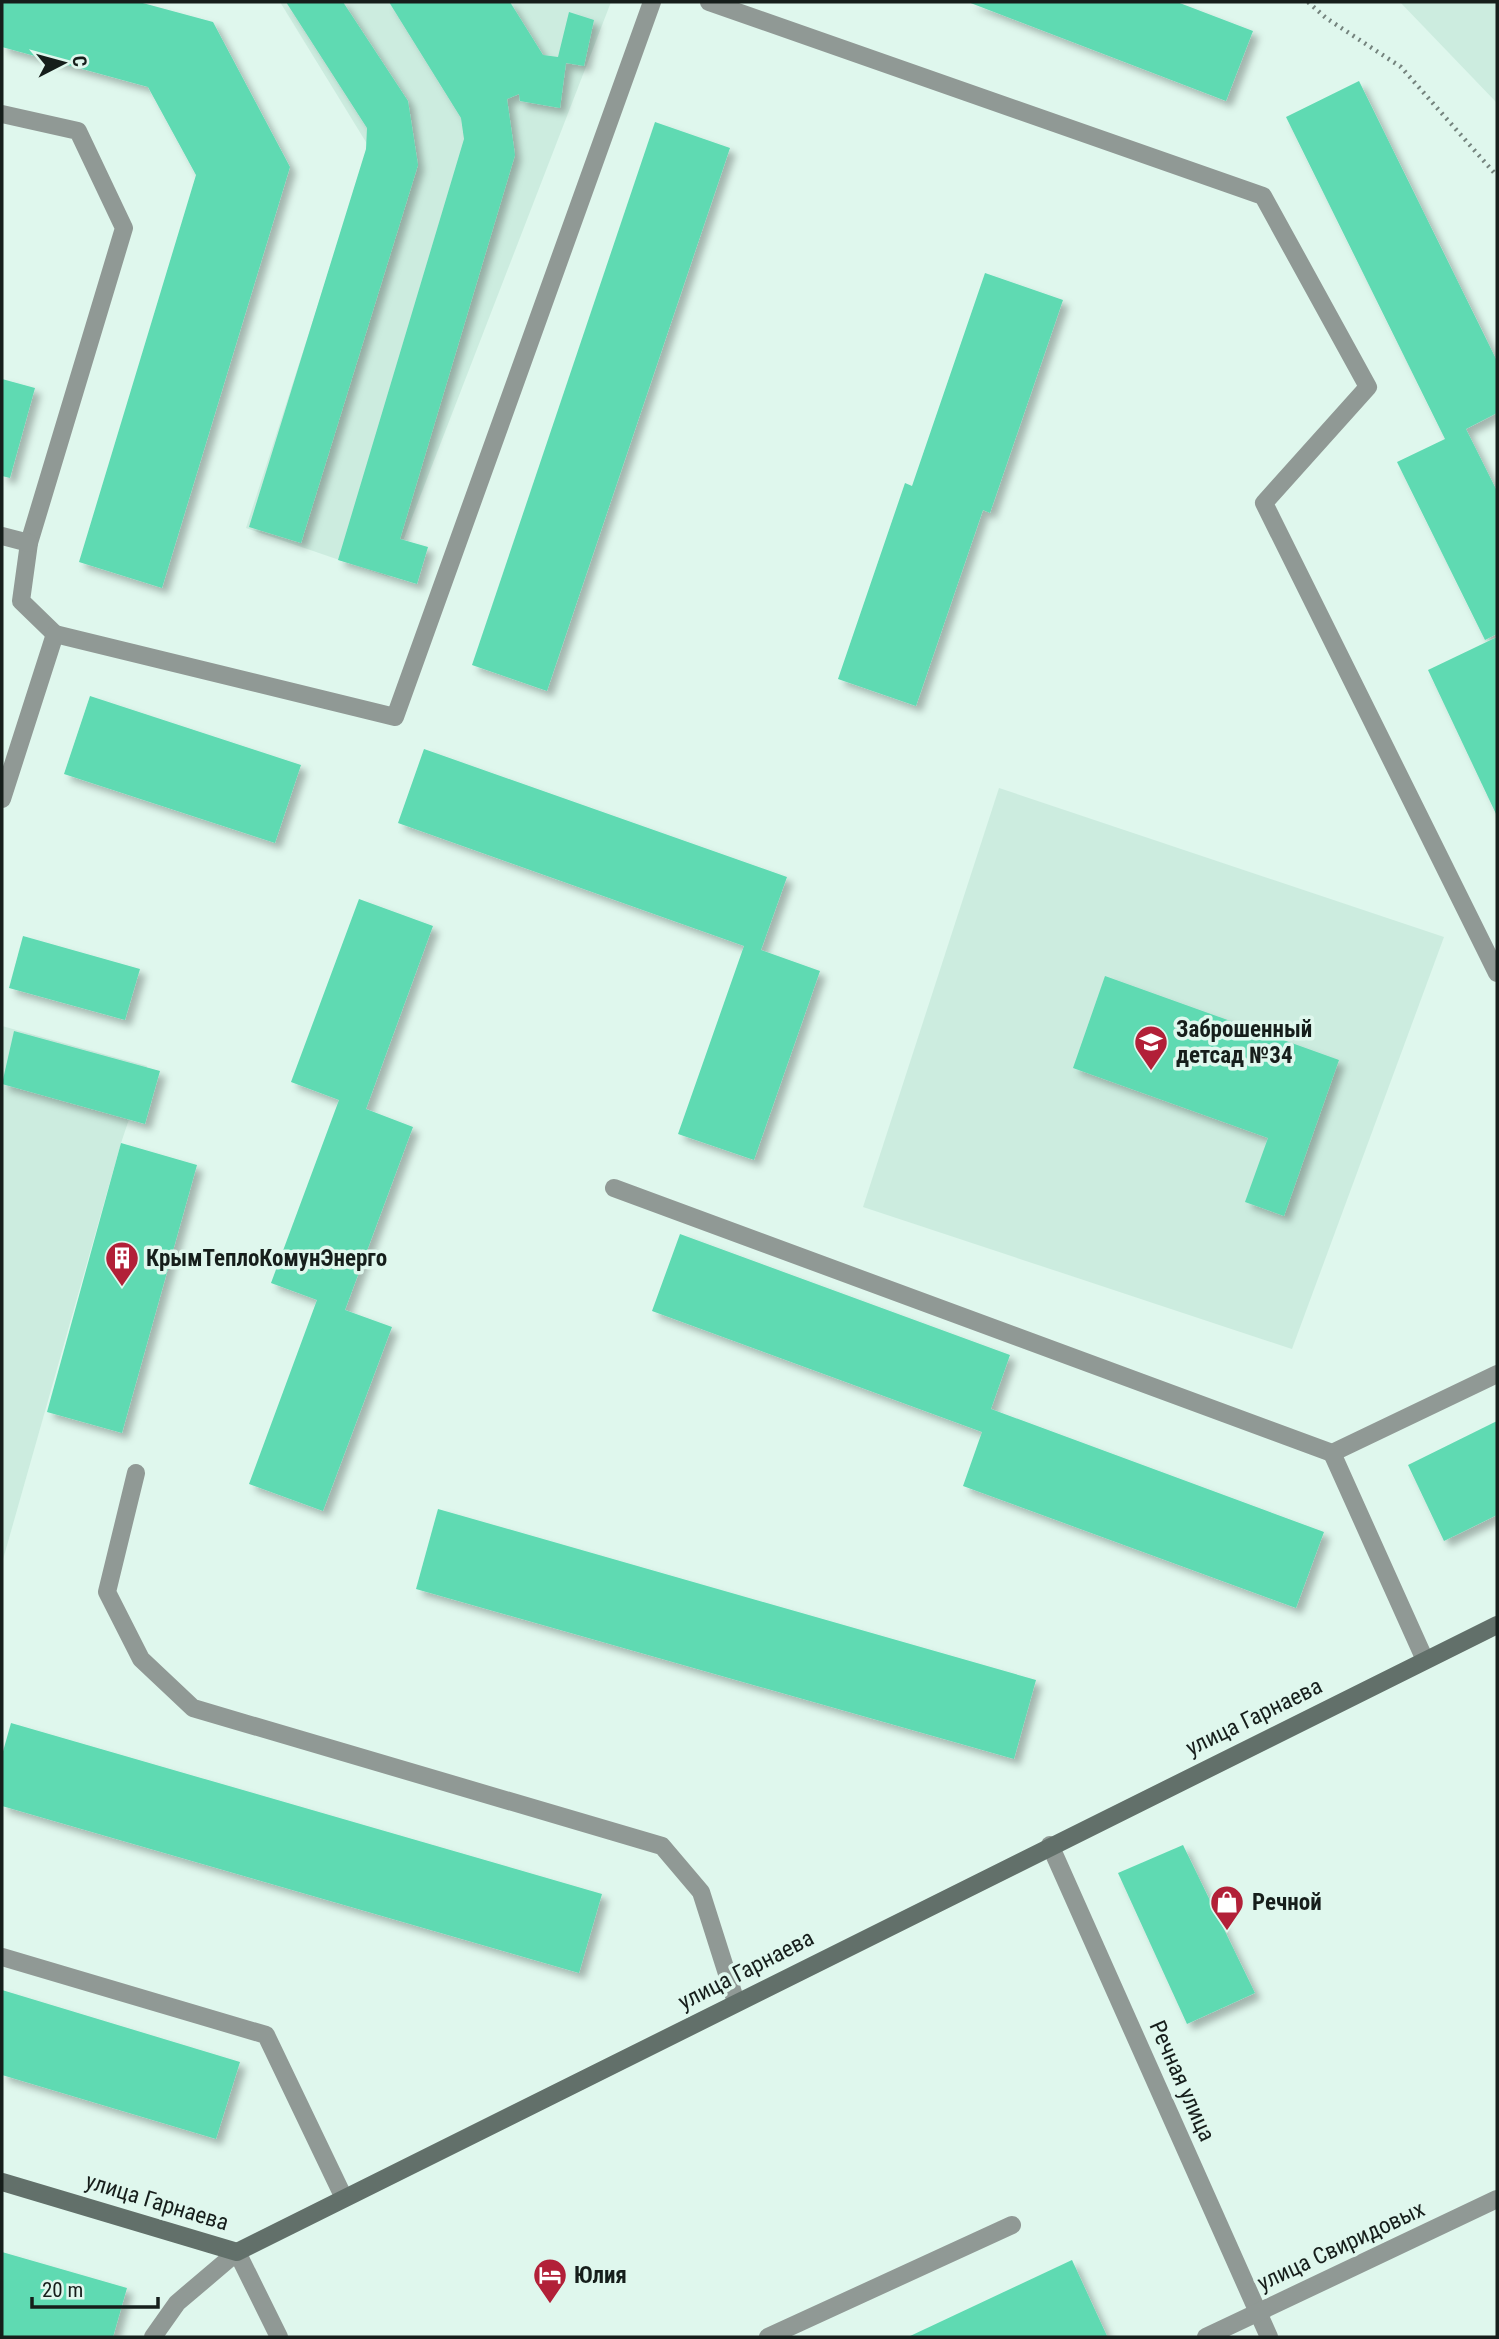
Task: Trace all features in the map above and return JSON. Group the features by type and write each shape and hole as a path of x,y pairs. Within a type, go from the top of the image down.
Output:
{"street":[{"path":"2,114 78,131 124,228 29,543 21,601 55,634 395,716 652,2"},
{"path":"709,2 1263,196 1367,387 1264,503 1497,973"},
{"path":"2,536 29,543"},
{"path":"2,799 55,634"},
{"path":"614,1188 1332,1453 1425,1660"},
{"path":"1332,1453 1497,1374"},
{"path":"136,1473 107,1592 141,1659 193,1709 662,1846 701,1892 736,2002"},
{"name":"улица Гарнаева","path":"2,2182 237,2252 1049,1845 1497,1625"},
{"name":"Речная улица","path":"1049,1845 1269,2337"},
{"path":"2,1957 266,2035 344,2198"},
{"name":"улица Свиридовых","path":"1206,2337 1497,2200"},
{"path":"768,2337 1012,2225"},
{"path":"153,2337 177,2303 237,2252 279,2337"}],"path":[{"path":"1308,2 1326,18 1401,66 1497,176"}],"shaded area":[{"path":"280,2 611,2 389,577 246,528 369,147"},
{"path":"1400,2 1497,2 1497,103"},
{"name":"Заброшенный детсад №34","path":"999,788 1444,937 1292,1349 863,1207"},
{"path":"2,1026 147,1066 121,1143 2,1563"}],"building":[{"path":"2,2 139,2 213,22 290,167 162,588 79,562 196,175 148,87 2,47"},
{"path":"286,2 343,2 408,101 418,165 301,543 249,527 366,149 367,128"},
{"path":"389,2 510,2 543,55 558,57 569,12 594,20 584,66 566,63 560,108 520,101 519,94 507,99 515,155 400,539 428,547 417,584 338,560 464,139 461,118"},
{"path":"968,2 1177,2 1253,31 1226,101"},
{"path":"1359,81 1497,361 1497,413 1466,429 1497,491 1497,634 1485,640 1397,462 1445,439 1286,117"},
{"path":"655,122 730,148 547,691 472,665"},
{"path":"985,273 1063,300 990,513 983,510 916,706 838,679 905,483 912,486"},
{"path":"2,379 35,388 10,478 2,476"},
{"path":"1497,637 1497,816 1428,670"},
{"path":"90,696 301,765 275,843 64,774"},
{"path":"424,749 787,877 761,950 820,971 754,1160 678,1134 744,946 398,823"},
{"path":"359,899 433,926 366,1109 413,1127 345,1310 392,1327 323,1511 249,1484 317,1300 271,1283 339,1100 291,1082"},
{"path":"23,936 140,969 125,1020 9,988"},
{"path":"1105,976 1339,1060 1284,1216 1245,1202 1268,1138 1073,1068"},
{"path":"14,1031 160,1071 145,1124 2,1084"},
{"name":"КрымТеплоКомунЭнерго","path":"121,1143 197,1165 122,1433 47,1412"},
{"path":"680,1234 1010,1355 991,1409 1324,1532 1296,1608 963,1486 982,1432 652,1311"},
{"path":"1497,1421 1497,1515 1444,1541 1408,1465"},
{"path":"438,1509 1036,1680 1014,1759 416,1589"},
{"path":"11,1723 602,1894 579,1973 2,1806 2,1755"},
{"path":"1183,1845 1255,1993 1187,2024 1118,1873"},
{"path":"2,1990 240,2062 216,2139 2,2075"},
{"path":"2,2252 127,2288 113,2337 2,2337"},
{"path":"1072,2260 1107,2336 908,2337"}],"place":[{"name":"Заброшенный детсад №34","path":"1151,1072"},
{"name":"КрымТеплоКомунЭнерго","path":"122,1288"},
{"name":"Речной","path":"1227,1932"},
{"name":"Юлия","path":"550,2305"}]}
